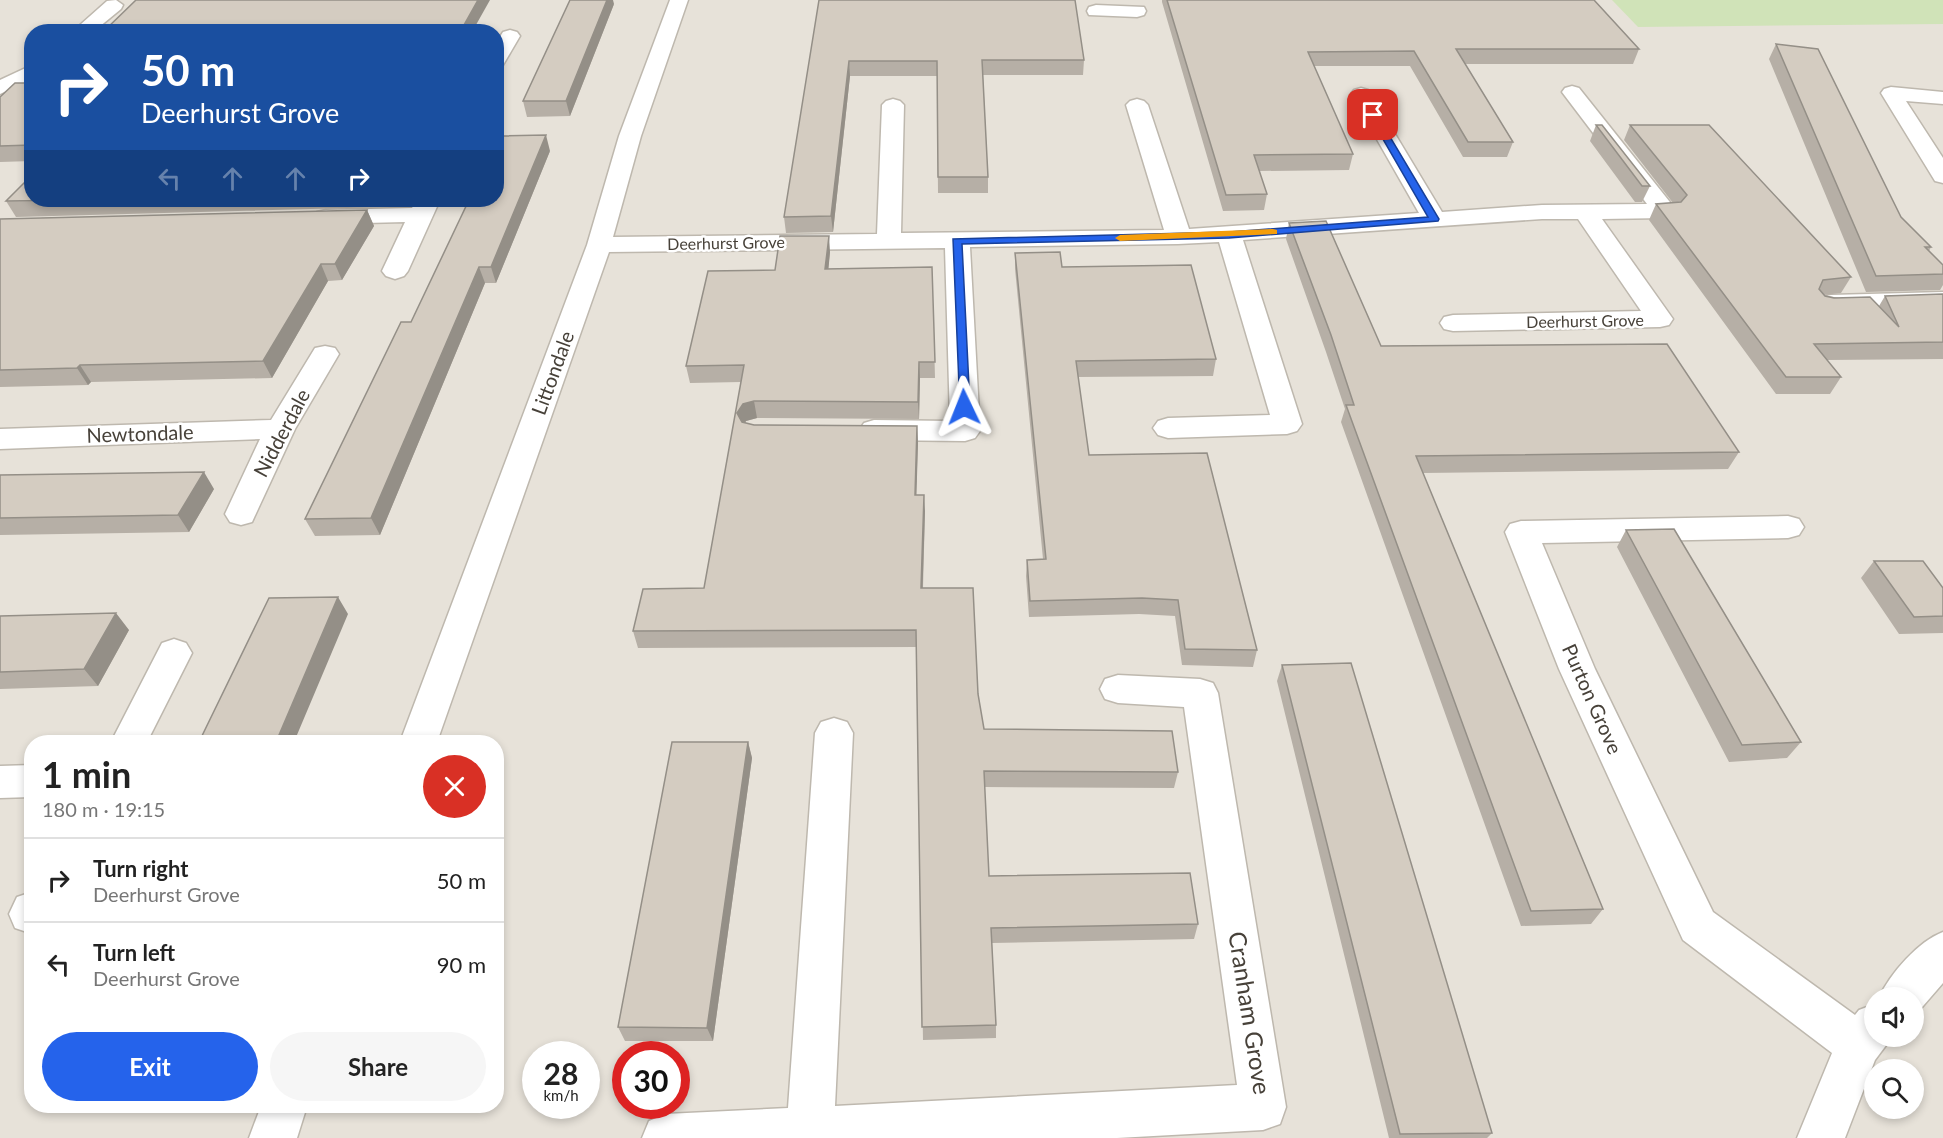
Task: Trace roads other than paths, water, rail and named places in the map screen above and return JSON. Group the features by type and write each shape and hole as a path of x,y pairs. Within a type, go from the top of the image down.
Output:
{"street":[{"name":"Littondale","path":"421,735 599,245 630,136 679,0"},
{"path":"91,24 114,5"},
{"path":"1096,12 1124,7"},
{"path":"504,47 510,36"},
{"path":"0,88 24,75"},
{"name":"Deerhurst Grove","path":"599,245 1178,237 1542,212 1665,211 1572,92"},
{"path":"1943,98 1891,93 1943,177"},
{"path":"1361,94 1434,219"},
{"path":"889,240 893,105"},
{"path":"1137,105 1174,217 1178,237"},
{"path":"299,218 423,207 395,271"},
{"name":"Deerhurst Grove","path":"1453,323 1660,319 1586,213"},
{"path":"1168,428 1287,424 1229,235"},
{"path":"849,430 965,430 957,241"},
{"path":"1824,304 1943,300"},
{"name":"Nidderdale","path":"241,514 280,429 325,354"},
{"name":"Newtondale","path":"0,439 280,429"},
{"name":"Purton Grove","path":"1788,527 1521,532 1577,669 1698,926 1864,1033"},
{"path":"133,735 174,653"},
{"name":"Cranham Grove","path":"666,1138 1263,1107 1200,693 1118,689"},
{"path":"810,1131 834,733"},
{"path":"0,782 24,781"},
{"path":"1911,987 1943,952"},
{"path":"1821,1138 1864,1042"},
{"path":"273,1138 282,1113"}]}
